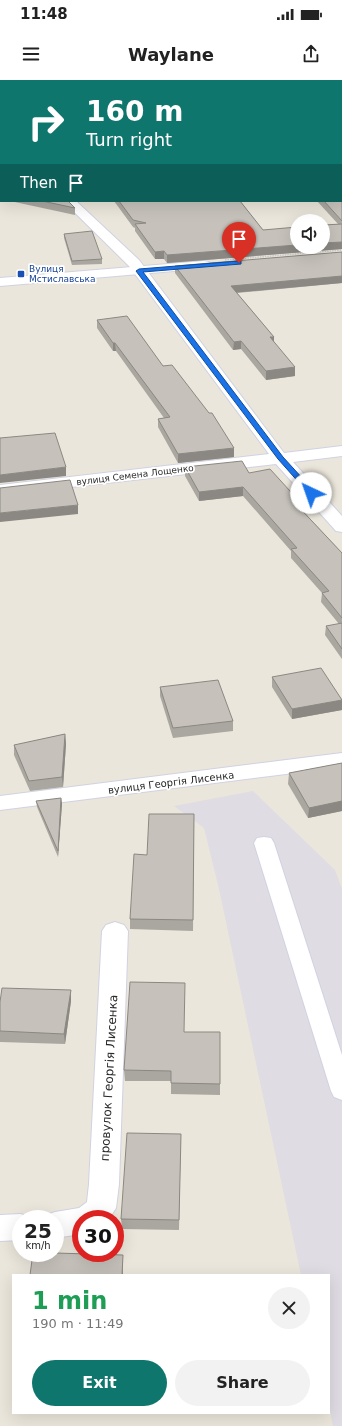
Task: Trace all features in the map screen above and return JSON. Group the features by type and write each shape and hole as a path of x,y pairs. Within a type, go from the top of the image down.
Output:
{"street":[{"path":"71,202 134,263 280,458 342,527"},
{"path":"0,282 216,264"},
{"name":"вулиця Семена Лощенко","path":"0,490 342,451"},
{"name":"вулиця Георгія Лисенка","path":"0,804 342,760"},
{"name":"провулок Георгія Лисенка","path":"99,1210 101,1208 104,1184 115,931"},
{"path":"0,1228 12,1227"}],"lane":[{"path":"264,843 342,1091"}],"path":[{"path":"243,255 342,247"}],"shaded area":[{"path":"253,791 335,870 342,889 342,1426 333,1426 330,1410 330,1274 301,1274 219,889 204,828 174,806"}],"building":[{"path":"47,202 69,202 75,208"},
{"path":"120,202 241,202 263,230 290,228 290,246 167,255 164,251 155,252 135,224 146,223 133,220"},
{"path":"325,202 342,202 342,221"},
{"path":"342,224 342,242 330,243 330,225"},
{"path":"92,231 102,259 72,261 64,234"},
{"path":"342,252 342,276 231,286 274,337 270,337 295,367 266,371 241,341 234,342 175,266 330,254"},
{"path":"127,316 163,366 172,365 209,413 212,413 234,448 178,454 158,419 170,417 97,320"},
{"path":"55,433 66,467 0,475 0,438"},
{"path":"242,461 249,473 270,469 300,502 295,503 342,553 342,618 322,593 329,591 291,549 297,548 243,487 199,492 185,467"},
{"path":"70,480 78,505 0,513 0,488"},
{"path":"342,623 342,649 326,626"},
{"path":"321,668 342,700 292,709 272,677"},
{"path":"218,680 233,721 173,728 160,687"},
{"path":"65,734 62,777 29,781 14,745"},
{"path":"342,763 342,801 309,808 289,773"},
{"path":"61,798 58,851 36,801"},
{"path":"149,814 194,814 193,920 130,919 134,854 147,855"},
{"path":"130,982 185,983 184,1032 220,1032 220,1084 171,1083 171,1071 124,1070"},
{"path":"2,988 71,990 64,1034 0,1031 0,1002"},
{"path":"127,1133 181,1134 179,1220 124,1219 124,1210 122,1210"},
{"path":"64,1253 72,1254 72,1262 123,1262 122,1274 30,1274 32,1262 64,1262"}],"place":[{"name":"Вулиця Мстиславська","path":"21,274"}],"route":[{"path":"239,263 139,271 280,458 311,493"}]}
